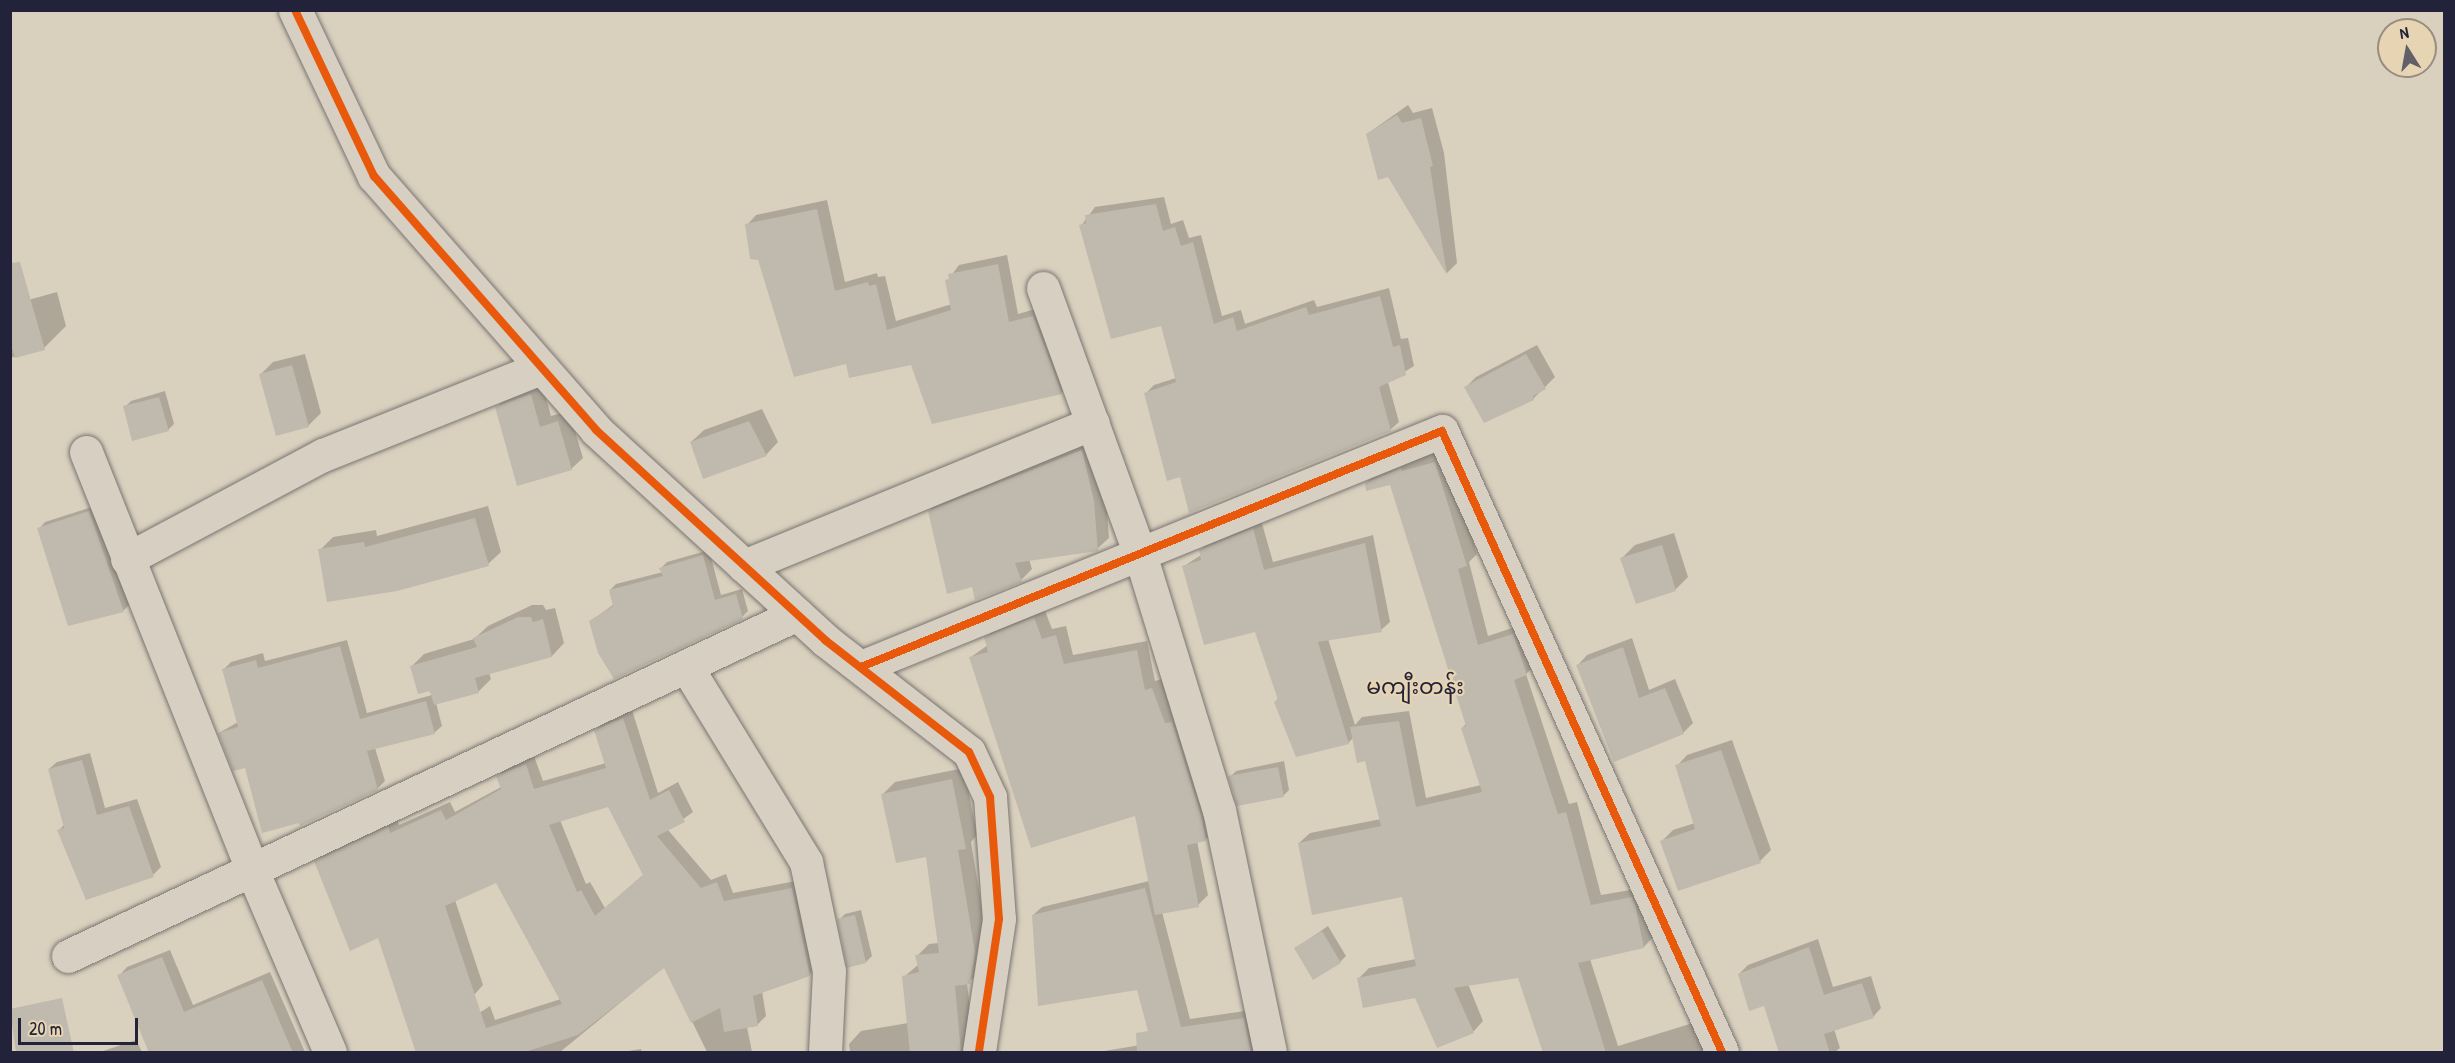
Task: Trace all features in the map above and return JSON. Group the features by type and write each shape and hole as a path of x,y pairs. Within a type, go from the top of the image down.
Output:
{"street":[{"path":"295,10 375,176 596,430 796,614 969,752 990,797 999,919 979,1053"},
{"path":"1043,288 1140,554 1219,810 1270,1053"},
{"path":"127,559 323,455 541,368"},
{"path":"744,566 1093,423"},
{"path":"861,667 1442,431 1722,1053"},
{"path":"86,452 252,870 330,1053"},
{"path":"68,956 796,614"},
{"path":"686,666 806,862 829,970 825,1053"}],"building":[{"path":"1397,115 1402,123 1421,118 1433,166 1430,167 1447,275 1388,177 1378,180 1366,134"},
{"path":"1156,204 1163,231 1175,227 1181,246 1193,242 1214,324 1233,317 1237,331 1306,307 1309,315 1380,296 1393,347 1400,345 1406,375 1379,387 1391,431 1189,513 1180,477 1167,481 1144,393 1176,382 1161,326 1111,339 1079,225 1086,223 1085,215"},
{"path":"817,209 835,291 868,282 869,286 876,284 887,330 951,310 945,280 949,279 948,274 998,264 1009,322 1033,316 1062,394 932,424 911,365 849,378 846,364 794,377 758,260 750,259 745,224"},
{"path":"20,262 45,350 15,358 10,341 10,263"},
{"path":"1526,354 1546,389 1533,396 1534,400 1484,423 1464,387"},
{"path":"292,365 309,427 276,436 259,374"},
{"path":"531,394 540,427 558,421 572,470 517,486 495,407"},
{"path":"159,397 169,431 132,441 123,406"},
{"path":"749,421 767,456 703,479 690,442"},
{"path":"1082,450 1094,501 1098,551 1015,563 1022,582 975,600 972,587 947,594 928,511"},
{"path":"1435,462 1467,566 1458,569 1478,645 1513,634 1527,675 1514,680 1558,814 1566,812 1591,905 1632,897 1635,904 1644,948 1578,963 1606,1053 1543,1053 1518,978 1454,988 1474,1033 1437,1048 1415,998 1363,1008 1357,978 1416,966 1402,897 1312,915 1298,843 1381,826 1365,761 1357,763 1350,727 1399,721 1416,807 1482,792 1461,728 1466,726 1390,485 1366,491 1365,483 1401,468 1402,471"},
{"path":"89,511 124,612 68,626 37,528"},
{"path":"475,518 489,566 397,591 327,602 318,549 364,542 365,547"},
{"path":"1253,528 1264,570 1365,543 1382,632 1318,642 1349,744 1296,757 1274,702 1278,700 1255,632 1204,645 1182,566 1201,560 1199,550"},
{"path":"1662,545 1676,591 1636,604 1620,558"},
{"path":"703,555 715,600 736,594 743,619 614,679 598,653 589,621 613,606 609,590 663,576 659,568"},
{"path":"518,617 531,617 533,622 543,619 552,657 475,678 479,693 434,705 430,691 418,694 410,666 477,647 473,638"},
{"path":"1034,617 1042,639 1056,635 1064,664 1137,650 1145,690 1152,688 1165,723 1172,722 1201,815 1206,841 1187,845 1199,907 1155,915 1135,816 1031,848 969,657 988,652 984,637"},
{"path":"340,646 360,719 426,701 435,734 367,751 378,790 300,826 299,823 262,833 245,768 233,771 218,733 238,727 222,669 256,660 258,668"},
{"path":"1623,647 1639,698 1665,688 1684,734 1614,762 1576,665"},
{"path":"623,718 650,800 669,790 685,822 657,836 701,888 717,882 724,901 792,888 810,976 753,996 758,1026 724,1032 720,1008 691,1023 664,968 578,1035 522,1053 416,1053 378,938 350,951 314,861 388,826 390,833 441,810 446,820 501,789 496,776 526,764 534,789 606,768 594,730","holes":["608,807 643,875 595,916 581,890 577,892 549,825","496,883 562,1004 486,1028 445,906"]},
{"path":"1721,750 1761,863 1678,891 1660,841 1695,829 1675,765"},
{"path":"82,760 97,815 129,806 154,877 86,900 57,830 64,828 48,769"},
{"path":"1278,767 1284,797 1237,806 1228,776"},
{"path":"952,779 966,849 958,850 975,952 970,984 955,986 961,1053 910,1053 902,976 919,972 915,955 939,953 926,857 896,863 881,794"},
{"path":"1145,888 1181,1027 1244,1018 1251,1053 1137,1053 1136,1033 1148,1031 1137,990 1038,1006 1032,915"},
{"path":"855,915 866,963 847,968 837,919"},
{"path":"1322,931 1341,963 1313,980 1294,948"},
{"path":"1809,947 1824,995 1862,983 1874,1018 1824,1034 1830,1053 1779,1053 1764,1006 1749,1011 1738,974"},
{"path":"162,957 184,1012 262,980 293,1053 149,1053 117,975"},
{"path":"62,998 74,1053 16,1053 10,1009"}],"cycle path":[{"path":"295,10 374,176 596,430 825,640 969,752 990,797 999,919 979,1052"},
{"path":"861,667 1442,431 1722,1052"}],"district":[{"name":"မကျီးတန်း","path":"1415,687"}]}
